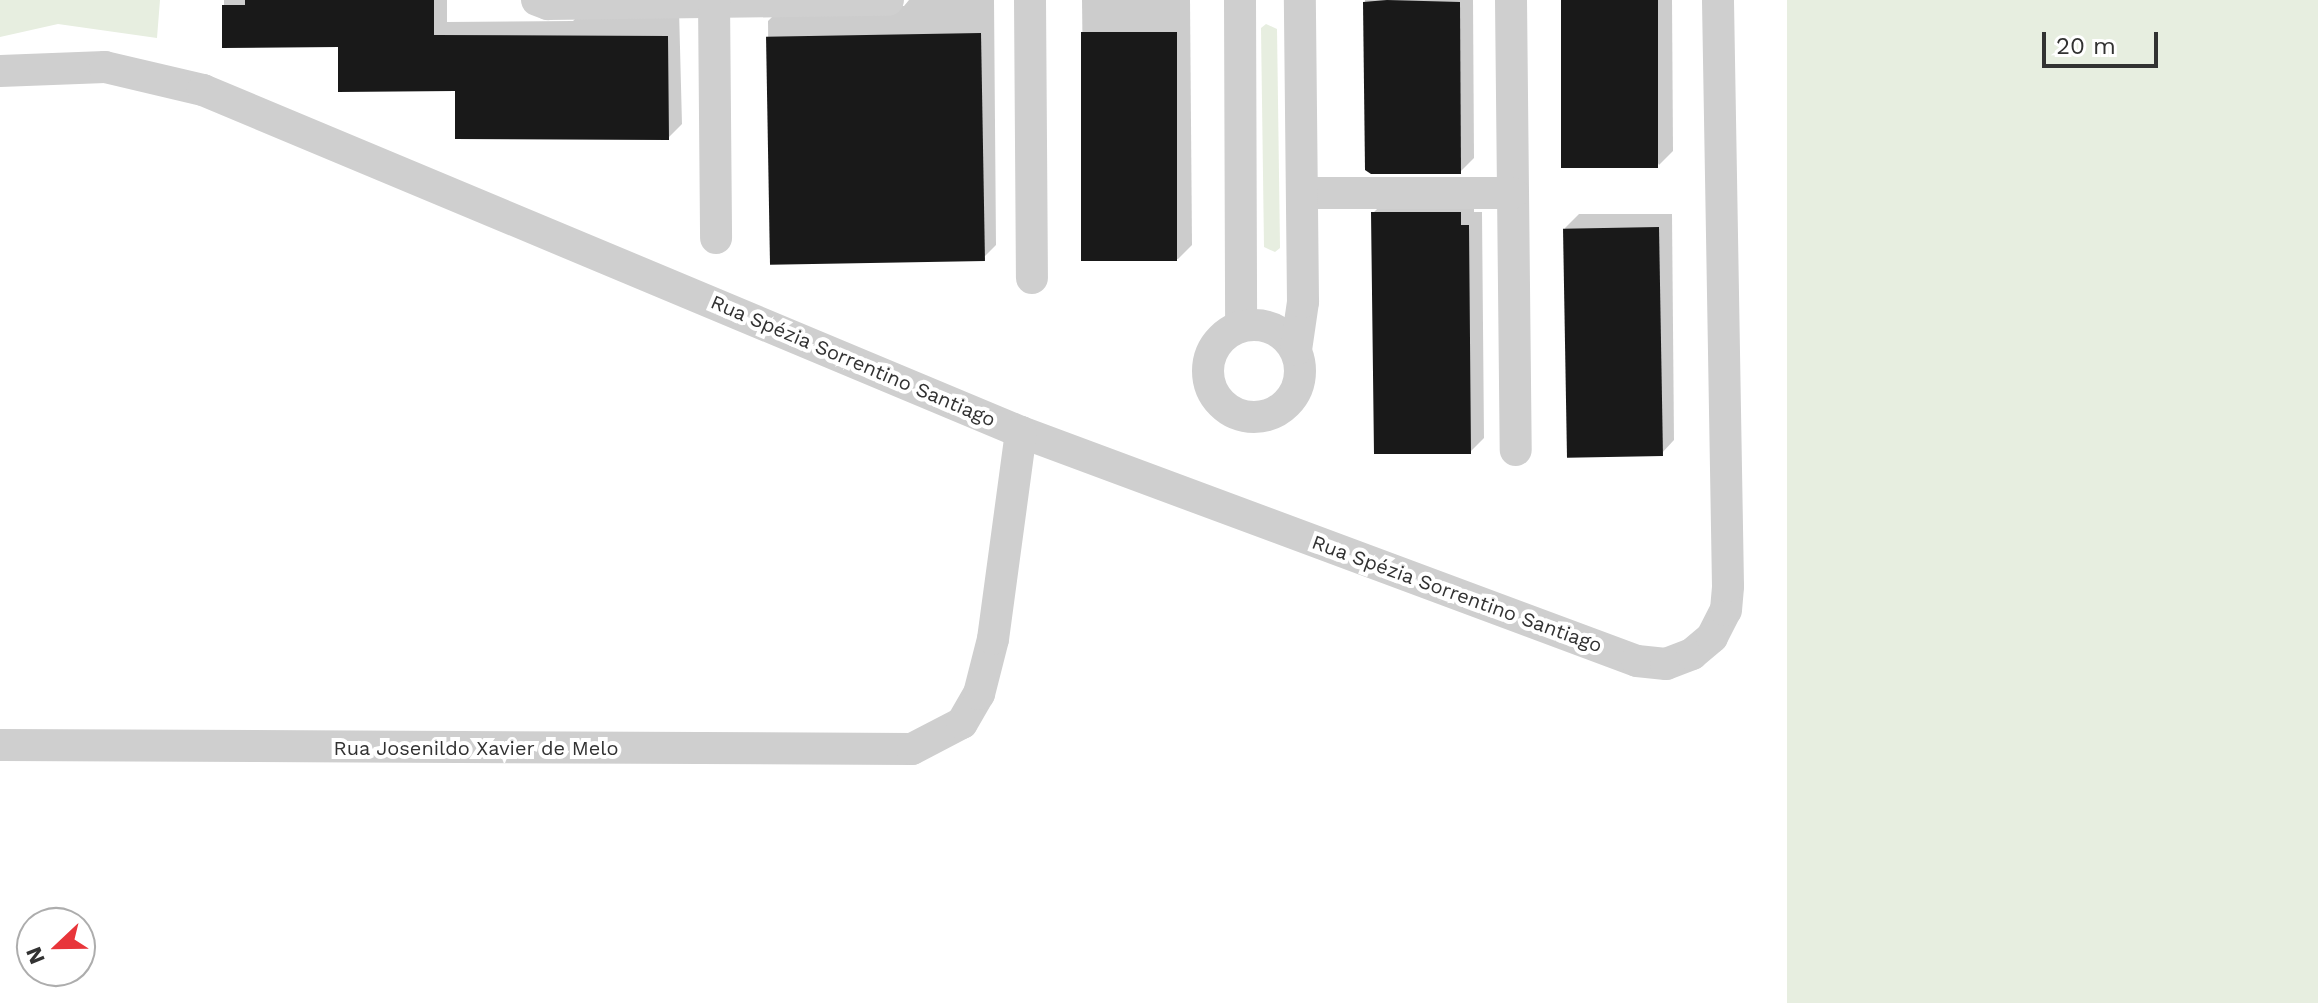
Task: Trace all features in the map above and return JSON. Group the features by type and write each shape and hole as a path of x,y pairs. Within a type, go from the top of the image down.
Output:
{"street":[{"path":"537,0 548,4 888,0"},
{"path":"1030,0 1032,278"},
{"path":"1240,0 1241,326"},
{"path":"1296,350 1273,328 1241,326 1215,345 1208,368 1213,392 1236,414 1267,416 1293,397 1299,382 1296,350 1303,302 1300,0"},
{"path":"1511,0 1516,450"},
{"name":"Rua Spézia Sorrentino Santiago","path":"0,71 105,67 216,94 1021,432 1637,661 1666,664 1703,647 1720,626 1728,586 1718,0"},
{"path":"714,1 716,238"},
{"path":"1302,193 1513,193"},
{"name":"Rua Josenildo Xavier de Melo","path":"0,745 912,749 949,734 972,710 985,676 1021,432"}],"shaded area":[{"path":"0,0 160,0 157,38 58,24 0,37"},
{"path":"1787,0 2318,0 2318,1003 1787,1003"},
{"path":"1266,24 1277,29 1280,248 1275,252 1264,247 1261,28"}],"building":[{"path":"245,0 434,0 434,35 668,36 669,140 455,139 455,91 338,92 338,47 222,48 222,5 245,5"},
{"path":"1561,0 1658,0 1658,168 1561,168"},
{"path":"1363,2 1460,2 1461,174 1371,174 1365,170"},
{"path":"1081,32 1177,32 1177,261 1081,261"},
{"path":"981,33 985,261 770,265 766,37"},
{"path":"1371,212 1461,212 1461,225 1469,225 1471,454 1374,454"},
{"path":"1659,227 1663,456 1567,458 1563,229"}]}
